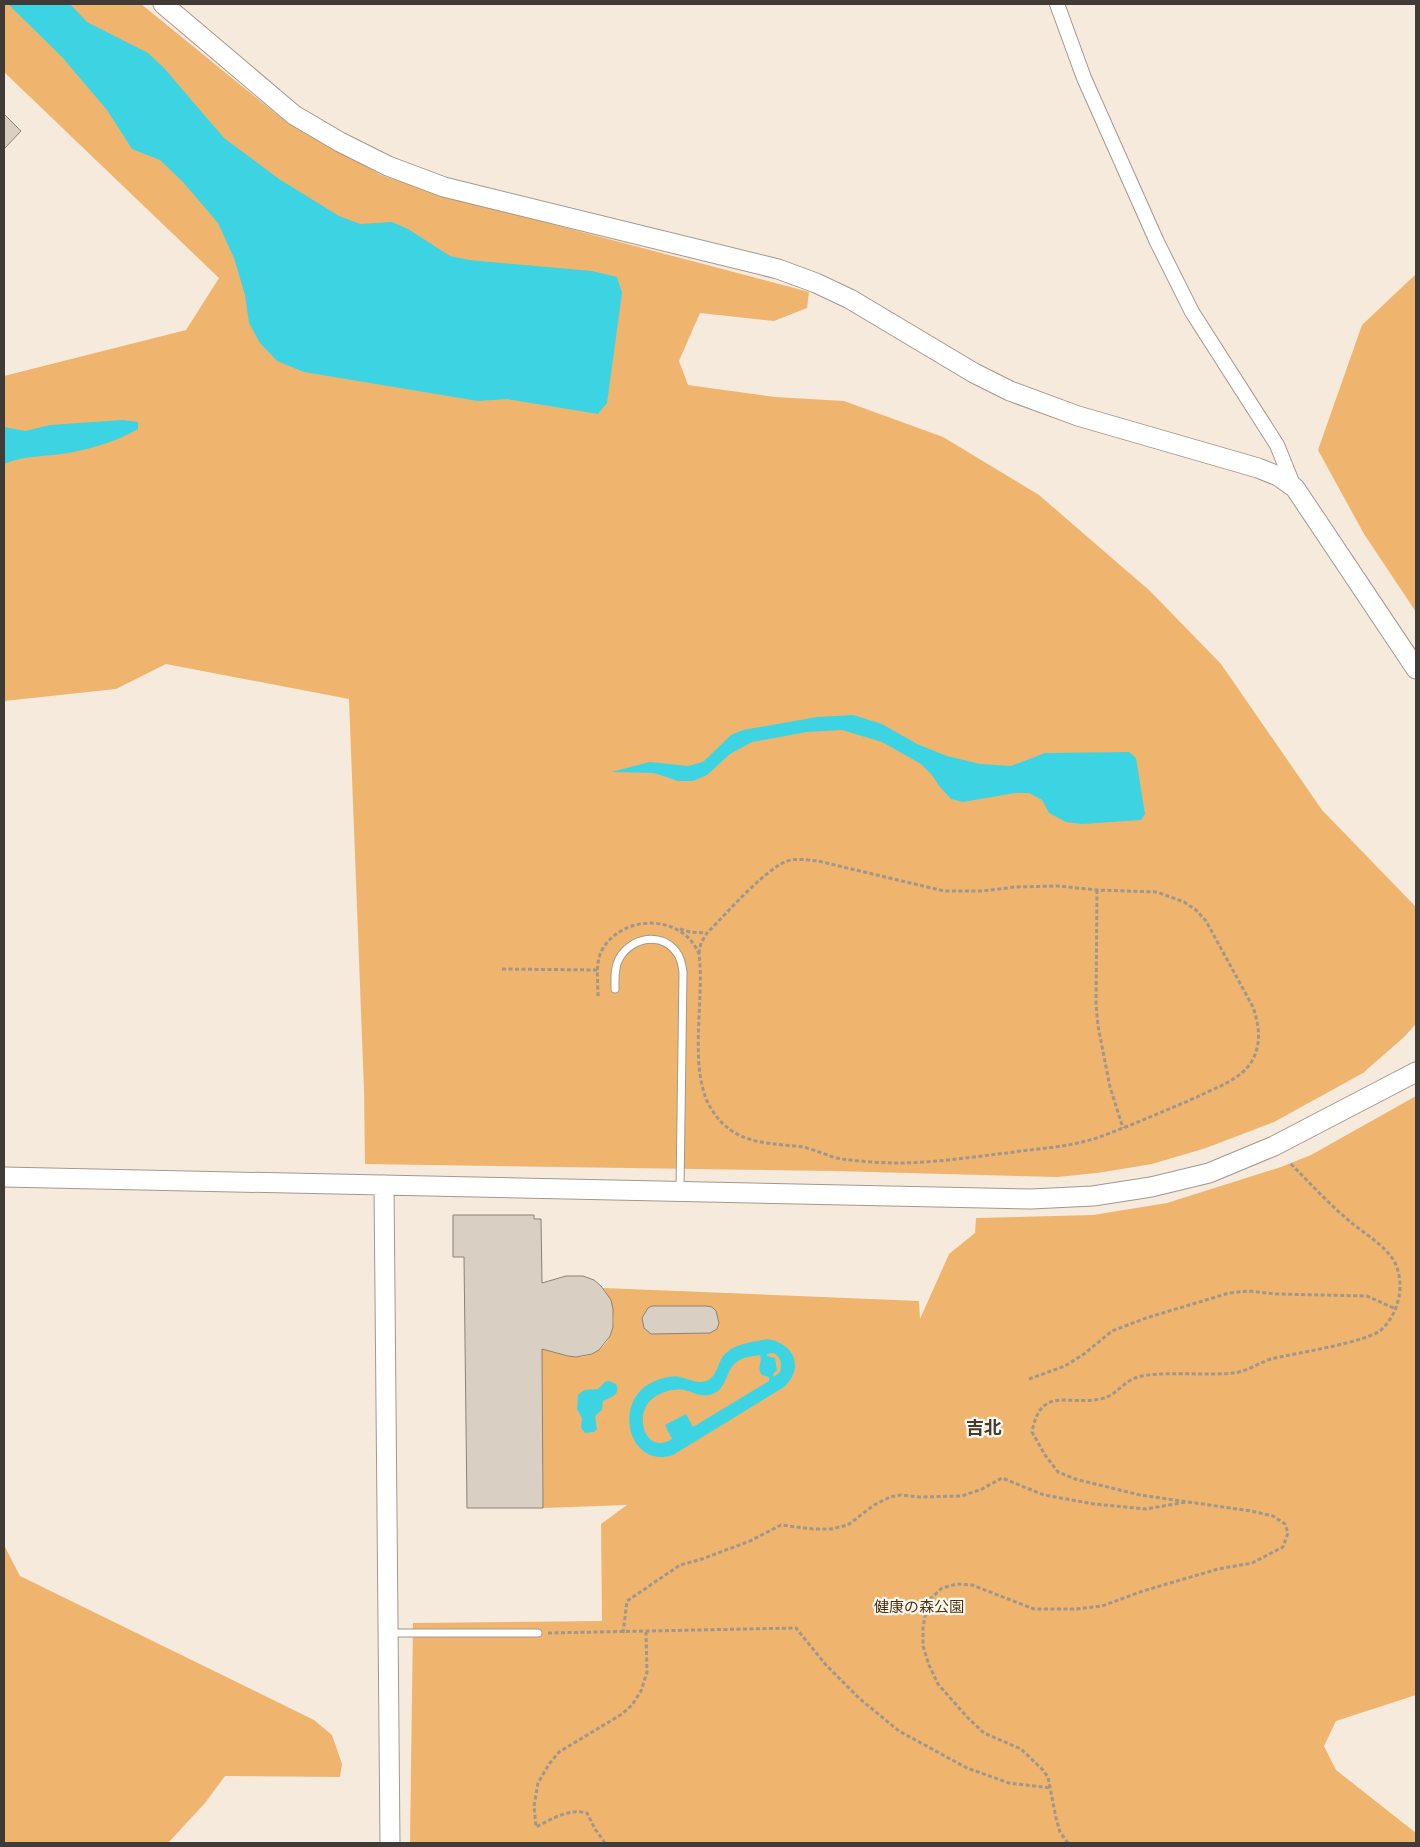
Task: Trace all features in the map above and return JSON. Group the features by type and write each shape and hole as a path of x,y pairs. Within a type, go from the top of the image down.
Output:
{"street":[{"path":"163,4 294,115 340,142 388,166 444,187 786,272 816,283 850,300 974,373 1010,390 1078,416 1258,468 1278,476 1294,488"},
{"path":"1057,4 1084,78 1162,251 1192,312 1277,445 1294,488 1416,669"},
{"path":"4,1177 1031,1199 1093,1196 1209,1173 1274,1146 1416,1072"},
{"path":"384,1185 390,1843"}],"lane":[{"path":"615,989 616,966 619,958 632,945 641,940 656,939 671,946 678,954 683,972 680,1192"},
{"path":"388,1634 538,1633"}],"path":[{"path":"804,859 818,861 944,891 983,891 1015,887 1058,886 1097,890 1157,892 1171,896 1196,910 1206,921 1253,1007 1258,1021 1257,1049 1244,1071 1216,1088 1158,1115 1081,1143 944,1160 896,1163 840,1159 796,1146 757,1142 742,1137 730,1130 720,1121 709,1105 699,1074 699,954 701,943 707,932 769,872 789,860 804,859"},
{"path":"1097,890 1096,1005 1098,1026 1110,1087 1123,1128"},
{"path":"598,996 598,970 601,952 615,935 627,927 652,922 690,932 707,932"},
{"path":"676,928 696,946 699,954"},
{"path":"502,969 598,970"},
{"path":"1068,1843 1060,1832 1048,1777 1042,1769 1021,1749 984,1733 938,1684 923,1646 923,1627 928,1601 942,1588 957,1584 972,1585 1034,1609 1076,1609 1102,1606 1143,1591 1218,1569 1252,1563 1283,1547 1288,1533 1285,1524 1273,1516 1189,1501 1140,1495 1075,1479 1058,1472 1045,1455 1032,1432 1039,1409 1054,1400 1099,1399 1111,1396 1125,1382 1140,1376 1235,1373 1272,1358 1361,1339 1380,1331 1390,1320 1396,1309 1400,1292 1400,1276 1395,1262 1386,1250 1344,1217 1290,1162"},
{"path":"1029,1379 1065,1366 1084,1354 1112,1331 1146,1318 1229,1293 1249,1291 1276,1294 1367,1296 1396,1309"},
{"path":"623,1632 627,1601 680,1565 750,1541 781,1524 813,1529 831,1529 848,1524 874,1505 890,1497 901,1495 920,1497 962,1496 982,1489 1002,1478 1044,1495 1094,1504 1146,1509 1189,1501"},
{"path":"538,1633 796,1628 832,1672 860,1699 899,1731 967,1768 1009,1783 1051,1788"},
{"path":"605,1843 595,1830 587,1812 577,1810 568,1812 536,1827 534,1806 538,1783 549,1764 559,1752 622,1714 632,1705 641,1691 647,1672 646,1632"}],"green space":[{"path":"4,4 141,4 285,121 381,175 442,195 809,292 807,308 774,321 700,313 679,361 688,385 775,397 844,401 943,437 1039,495 1150,591 1221,664 1322,810 1416,907 1416,1024 1363,1073 1274,1122 1206,1148 1152,1164 1097,1173 1057,1177 835,1171 365,1164 364,1090 349,699 166,664 116,689 4,701 4,376 186,330 219,278 4,72"},
{"path":"1416,274 1416,612 1364,534 1318,450 1362,325"},
{"name":"健康の森公園","path":"1416,1096 1416,1695 1336,1721 1324,1746 1336,1770 1416,1833 1416,1843 410,1843 413,1623 602,1621 601,1524 627,1505 543,1508 542,1346 562,1355 575,1357 588,1355 606,1343 611,1333 613,1311 603,1288 919,1301 920,1319 949,1254 975,1233 976,1218 1093,1215 1167,1203 1281,1167 1311,1155"},
{"path":"4,1545 20,1576 314,1720 332,1735 342,1764 340,1777 225,1776 205,1803 168,1843 4,1843"}],"water":[{"path":"8,4 70,4 87,22 148,53 164,68 224,138 279,179 339,216 360,224 392,222 408,229 450,256 469,260 592,271 617,277 622,293 607,403 598,414 507,399 478,401 304,372 277,361 260,343 249,323 245,295 234,258 218,223 183,182 160,160 132,149 107,110 62,57"},
{"path":"123,420 138,422 138,429 113,441 86,449 28,458 4,464 4,427 25,431 50,425"},
{"path":"853,715 882,724 917,744 947,756 980,764 1011,766 1045,753 1129,752 1136,758 1145,814 1141,820 1082,824 1066,822 1049,813 1042,800 1029,793 1015,793 963,802 951,799 921,764 882,742 842,730 807,732 752,742 730,754 707,775 693,781 678,781 654,773 611,772 650,762 688,766 703,762 731,735 743,730 817,717"},
{"path":"768,1339 784,1346 794,1357 794,1372 784,1387 673,1455 659,1457 648,1454 639,1447 633,1437 630,1413 634,1401 641,1390 654,1381 670,1377 680,1377 696,1382 706,1381 713,1376 722,1357 729,1350 740,1345","holes":["773,1353 778,1356 781,1363 780,1372 774,1377 773,1374 777,1370 775,1358 767,1356 767,1354","760,1355 760,1372 762,1375 769,1377 769,1381 693,1427 686,1414 665,1425 672,1439 664,1443 650,1439 643,1426 643,1418 649,1402 656,1396 679,1390 699,1395 710,1395 724,1384 730,1369 738,1361"]},
{"path":"609,1381 616,1384 617,1391 612,1397 603,1401 602,1410 595,1416 597,1429 594,1432 585,1433 581,1428 582,1418 577,1409 578,1395 584,1390 598,1389 605,1382"}],"building":[{"path":"4,114 21,131 4,149"},
{"path":"453,1215 534,1215 534,1219 541,1219 542,1283 566,1276 583,1276 594,1280 601,1286 611,1300 613,1327 610,1336 599,1350 592,1354 576,1357 542,1349 543,1508 467,1508 464,1257 453,1257"},
{"path":"652,1306 712,1307 716,1311 719,1323 717,1329 710,1333 651,1334 644,1328 642,1318 648,1308"}],"district":[{"name":"吉北","path":"984,1427"}]}
